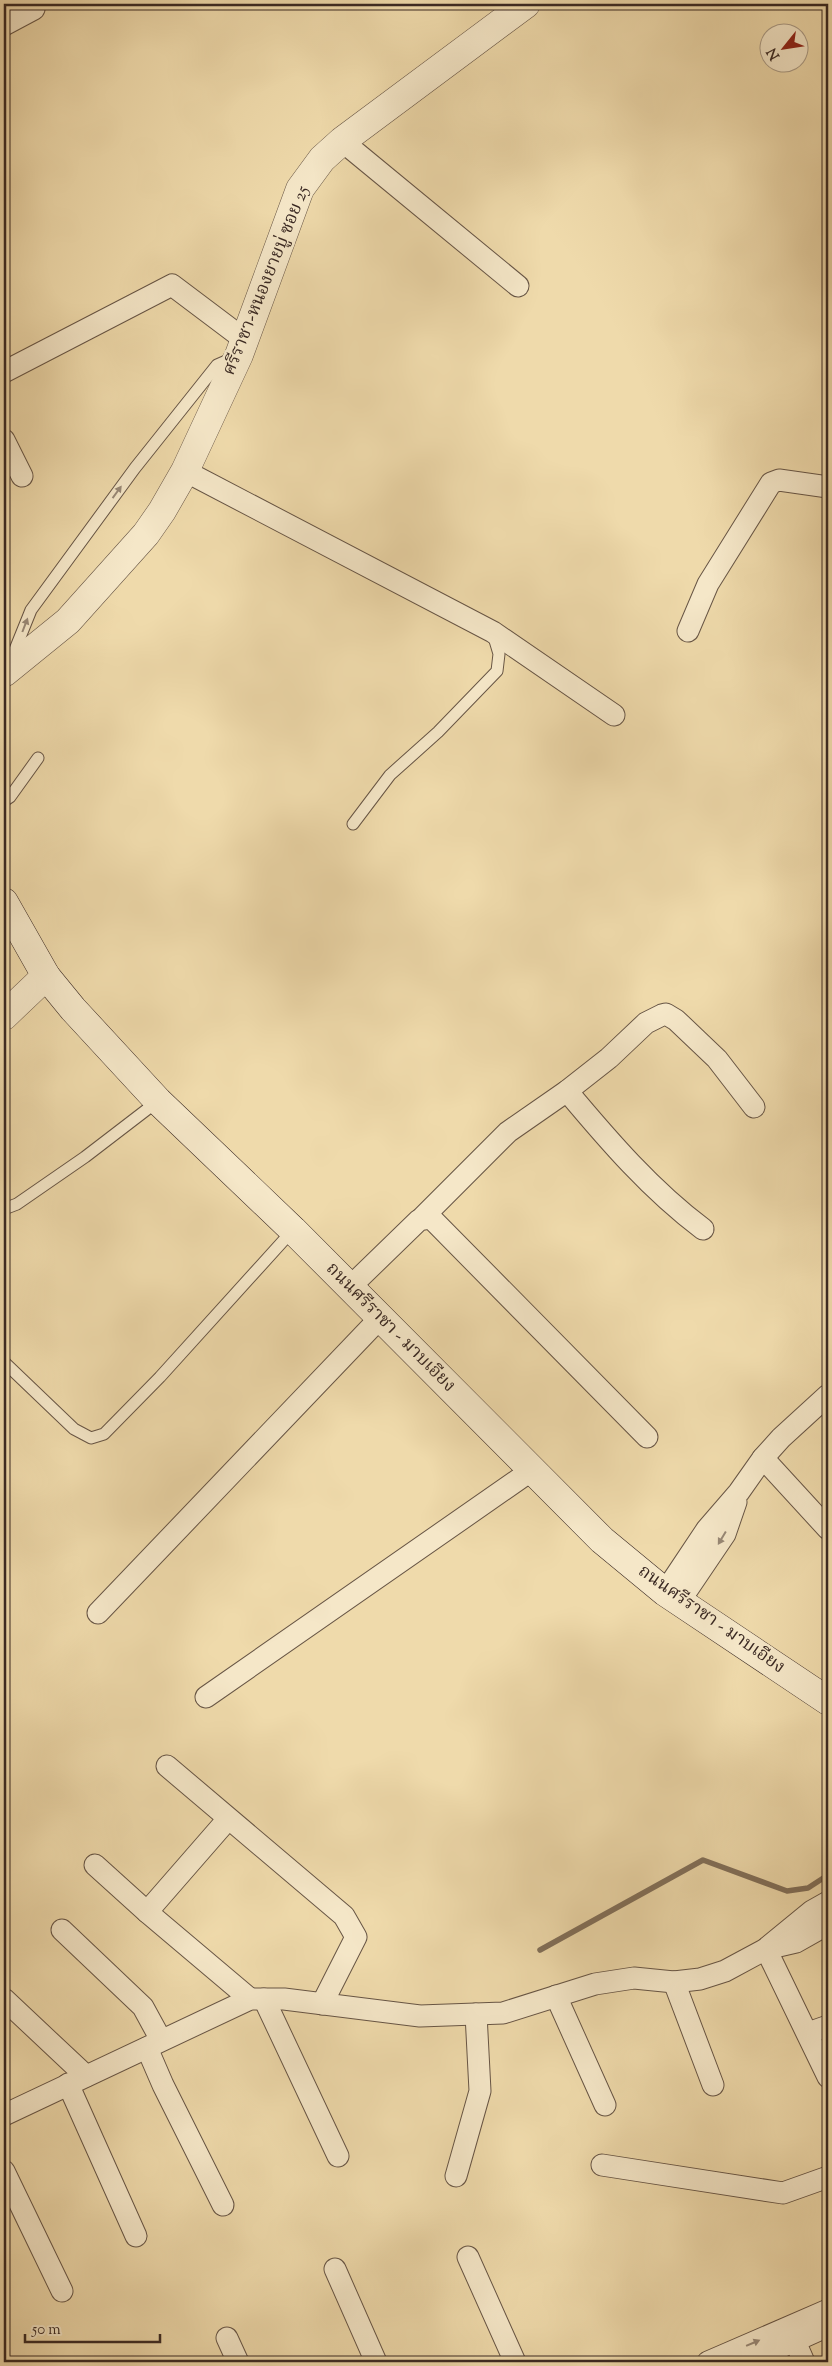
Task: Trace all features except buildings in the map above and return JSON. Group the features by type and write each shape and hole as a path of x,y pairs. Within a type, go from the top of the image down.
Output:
{"main road":[{"name":"ศรีราชา-หนองยายบู่ ซอย 25","path":"5,669 68,621 146,534 185,471 242,348 300,190 322,159 342,141 526,4"},
{"name":"ถนนศรีราชา - มาบเอียง","path":"4,902 46,976 72,1009 158,1101 293,1230 602,1540 672,1597 828,1701"},
{"path":"4,1016 46,976"}],"street":[{"path":"4,25 34,9"},
{"path":"342,141 518,286"},
{"path":"4,372 172,285 242,348"},
{"path":"4,440 22,476"},
{"path":"185,471 493,632 614,715"},
{"path":"688,631 708,584 771,482 779,480 828,488"},
{"path":"350,1287 508,1132 567,1091 583,1076 609,1058 646,1023 666,1014 676,1020 717,1059 754,1107"},
{"path":"567,1091 624,1156 674,1208 702,1229"},
{"path":"423,1217 431,1218 648,1437"},
{"path":"98,1613 380,1318"},
{"path":"672,1597 725,1534 739,1492 763,1458 780,1438 828,1395"},
{"path":"763,1458 828,1529"},
{"path":"206,1697 532,1470"},
{"path":"167,1766 228,1820 344,1916 356,1937 322,2004"},
{"path":"146,1912 228,1820"},
{"path":"95,1865 146,1912 257,1999 338,2156"},
{"path":"4,2115 154,2044 257,1999 322,2004 420,2016 503,2013 595,1984 634,1978 674,1982 700,1979 725,1971 766,1949 812,1910 828,1902"},
{"path":"766,1949 796,1942 828,1924"},
{"path":"62,1930 143,2007 154,2044 163,2086 223,2205"},
{"path":"766,1949 808,2032 828,2077"},
{"path":"674,1982 713,2085"},
{"path":"556,1996 605,2105"},
{"path":"4,1999 77,2080 136,2236"},
{"path":"456,2176 480,2092 476,2014"},
{"path":"808,2032 828,2026"},
{"path":"602,2165 783,2193 828,2177"},
{"path":"4,2171 62,2291"},
{"path":"468,2257 516,2362"},
{"path":"335,2269 376,2362"},
{"path":"748,2362 828,2310"},
{"path":"708,2362 792,2334 828,2326"},
{"path":"792,2334 804,2362"},
{"path":"227,2338 238,2362"}],"lane":[{"path":"5,669 31,610 129,476 216,365 242,348"},
{"path":"353,824 390,775 438,732 497,671 499,654 493,632"},
{"path":"4,802 10,798 38,758"},
{"path":"4,1209 17,1204 86,1157 158,1101"},
{"path":"4,1362 74,1429 91,1438 104,1434 160,1377 293,1230"}],"waterway":[{"path":"540,1950 703,1860 787,1891 808,1888 828,1875"}]}
